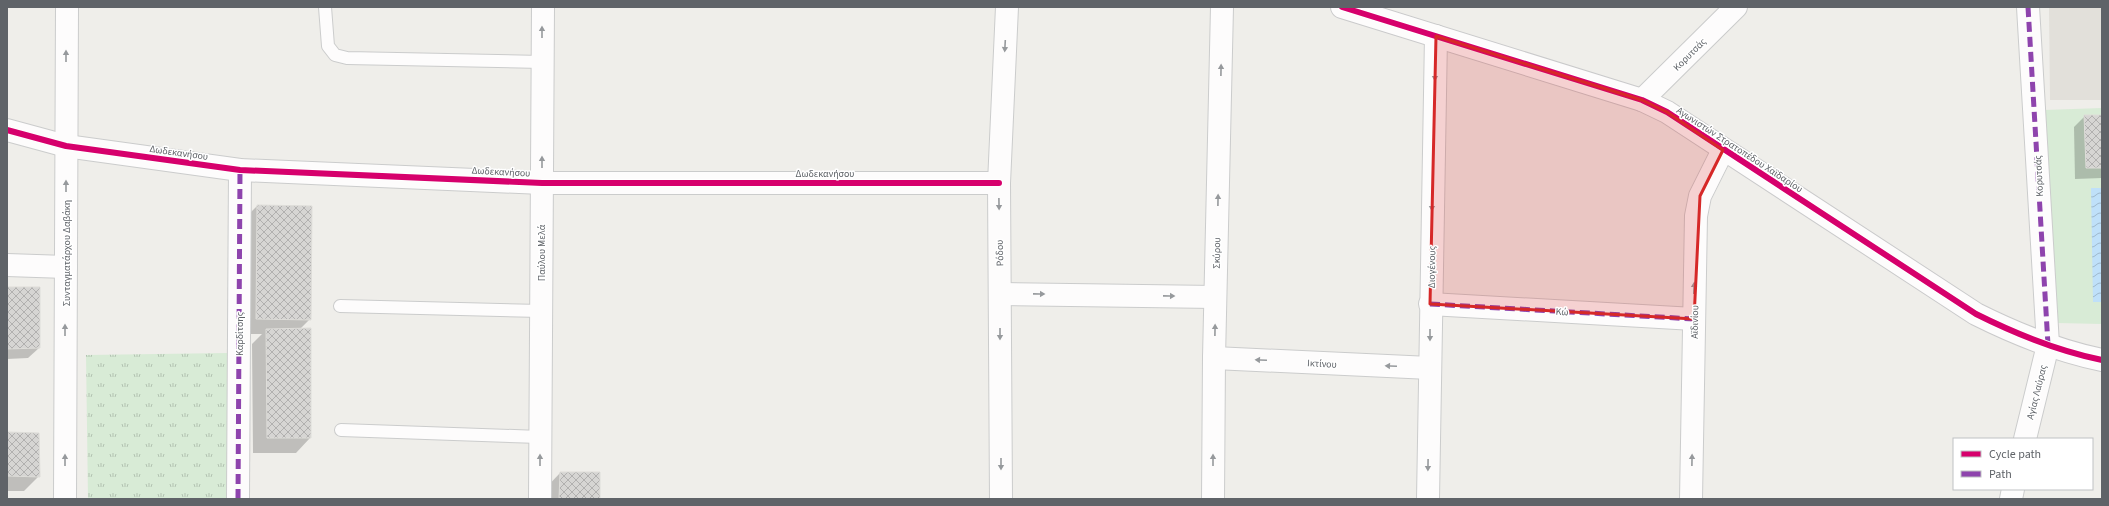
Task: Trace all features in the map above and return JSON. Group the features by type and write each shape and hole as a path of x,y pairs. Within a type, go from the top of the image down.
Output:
{"street":[{"name":"Συνταγματάρχου Δαβάκη","path":"65,499 67,7"},
{"name":"Παύλου Μελά","path":"540,499 542,7"},
{"name":"Ρόδου","path":"1001,499 999,183 1007,7"},
{"name":"Σκύρου","path":"1213,499 1215,297 1222,7"},
{"name":"Αγωνιστών Στρατοπέδου Χαϊδαρίου","path":"1342,7 1642,100 1666,112 1722,150 1976,314 2009,330 2048,345 2102,360"},
{"name":"Κορυτσάς","path":"1642,100 1736,7"},
{"name":"Κορυτσάς","path":"2028,7 2048,345"},
{"name":"Διογένους","path":"1428,499 1430,304 1436,36"},
{"name":"Δωδεκανήσου","path":"7,130 66,146 240,170 542,183 999,183"},
{"name":"Αϊδινίου","path":"1691,499 1696,216 1700,196 1722,150"},
{"name":"Καρδίτσης","path":"238,499 240,170"},
{"path":"7,265 66,268"},
{"path":"1000,294 1215,297"},
{"name":"Κώ","path":"1430,304 1694,319"},
{"name":"Αγίας Λαύρας","path":"2025,438 2048,345"},
{"name":"Ικτίνου","path":"1214,358 1430,368"}],"lane":[{"path":"326,7 328,46 335,55 347,58 542,62"},
{"path":"340,306 541,311"},
{"path":"341,430 540,437"}],"highlighted area":[{"path":"1436,36 1642,100 1667,112 1723,150 1700,196 1694,319 1430,304"}],"shaded area":[{"path":"2049,7 2102,7 2102,100 2050,100"}],"green space":[{"path":"2102,108 2102,324 2057,323 2044,110"},
{"path":"228,353 230,499 88,499 86,355"}],"water":[{"path":"2091,188 2102,188 2102,302 2093,302"}],"building":[{"path":"2084,115 2102,115 2102,168 2086,168"},
{"path":"257,205 312,206 311,320 256,319"},
{"path":"7,287 40,287 40,348 7,349"},
{"path":"311,328 311,438 267,438 266,329"},
{"path":"7,432 39,433 40,477 7,476"},
{"path":"560,472 600,472 600,499 559,499"}],"marked path":[{"path":"2028,7 2048,345"},
{"path":"238,499 240,170"},
{"path":"1430,304 1694,319"}],"cycle path":[{"path":"1342,7 1642,100 1667,112 1976,314 2053,347 2102,360"},
{"path":"7,130 66,146 240,170 542,183 999,183"}]}
